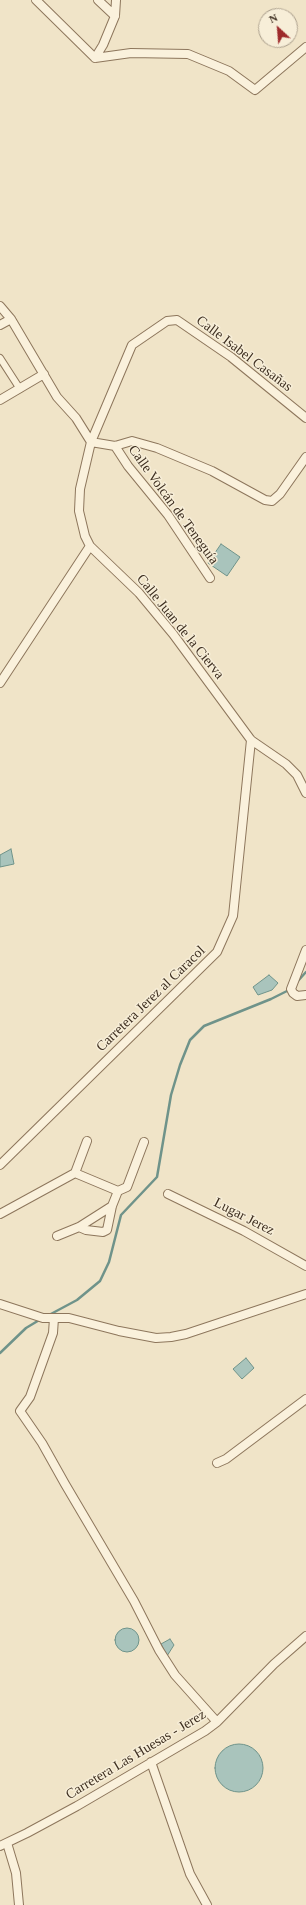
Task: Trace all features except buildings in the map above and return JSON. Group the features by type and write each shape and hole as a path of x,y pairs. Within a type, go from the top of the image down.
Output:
{"street":[{"path":"36,0 95,58"},
{"path":"98,0 116,16"},
{"path":"95,58 103,45 116,16 116,0"},
{"path":"95,58 131,53 188,54 229,71 255,90 306,47"},
{"path":"0,306 11,319 57,397 76,418 91,442 115,446 132,441 157,448 212,471 264,500 272,501 280,494 306,457"},
{"path":"0,325 11,319"},
{"name":"Calle Isabel Casañas","path":"91,442 132,346 167,321 177,320 231,357 306,418"},
{"path":"0,358 20,389"},
{"path":"0,400 44,374"},
{"name":"Calle Juan de la Cierva","path":"91,442 80,489 80,504 84,536 90,546 139,593 173,634 250,740"},
{"name":"Calle Volcán de Teneguía","path":"115,446 128,466 168,515 210,578"},
{"path":"0,683 90,546"},
{"path":"250,740 286,764 297,775 306,793"},
{"name":"Carretera Jerez al Caracol","path":"0,1165 217,952 233,916 250,740"},
{"path":"306,950 291,989 297,996 306,995"},
{"path":"0,1214 75,1173 87,1141"},
{"path":"75,1173 96,1184 118,1191 127,1187 144,1142"},
{"path":"79,1227 86,1230 103,1232 108,1230 112,1206 118,1191"},
{"name":"Lugar Jerez","path":"168,1194 244,1231 306,1266"},
{"path":"57,1236 79,1227 112,1206"},
{"path":"0,1304 43,1318 69,1318 119,1331 156,1338 171,1338 306,1294"},
{"path":"54,1318 53,1333 30,1397 20,1411 42,1443 64,1484 134,1601 158,1650 175,1675 217,1722"},
{"path":"216,1463 226,1459 306,1399"},
{"name":"Carretera Las Huesas - Jerez","path":"4,1844 77,1806 217,1722 274,1664 306,1636"},
{"path":"151,1762 190,1874 207,1905"},
{"path":"4,1844 16,1873 19,1905"}],"water":[{"path":"221,544 240,557 227,576 208,563"},
{"path":"11,849 14,864 0,867 0,855"},
{"path":"269,975 278,983 272,990 258,995 253,987"},
{"path":"246,1358 254,1368 242,1379 233,1369"},
{"path":"127,1628 136,1631 139,1640 136,1649 127,1652 118,1649 115,1640 118,1631"},
{"path":"170,1639 174,1645 167,1656 161,1644"},
{"path":"239,1744 248,1746 256,1751 261,1759 263,1768 261,1777 256,1785 248,1790 239,1792 230,1790 222,1785 217,1777 215,1768 217,1759 222,1751 230,1746"}],"waterway":[{"path":"297,982 306,972"},
{"path":"49,1315 77,1300 100,1281 109,1262 121,1215 157,1177 171,1095 180,1065 190,1040 204,1026 271,999 289,990"},
{"path":"0,1353 26,1328 41,1319"}]}
